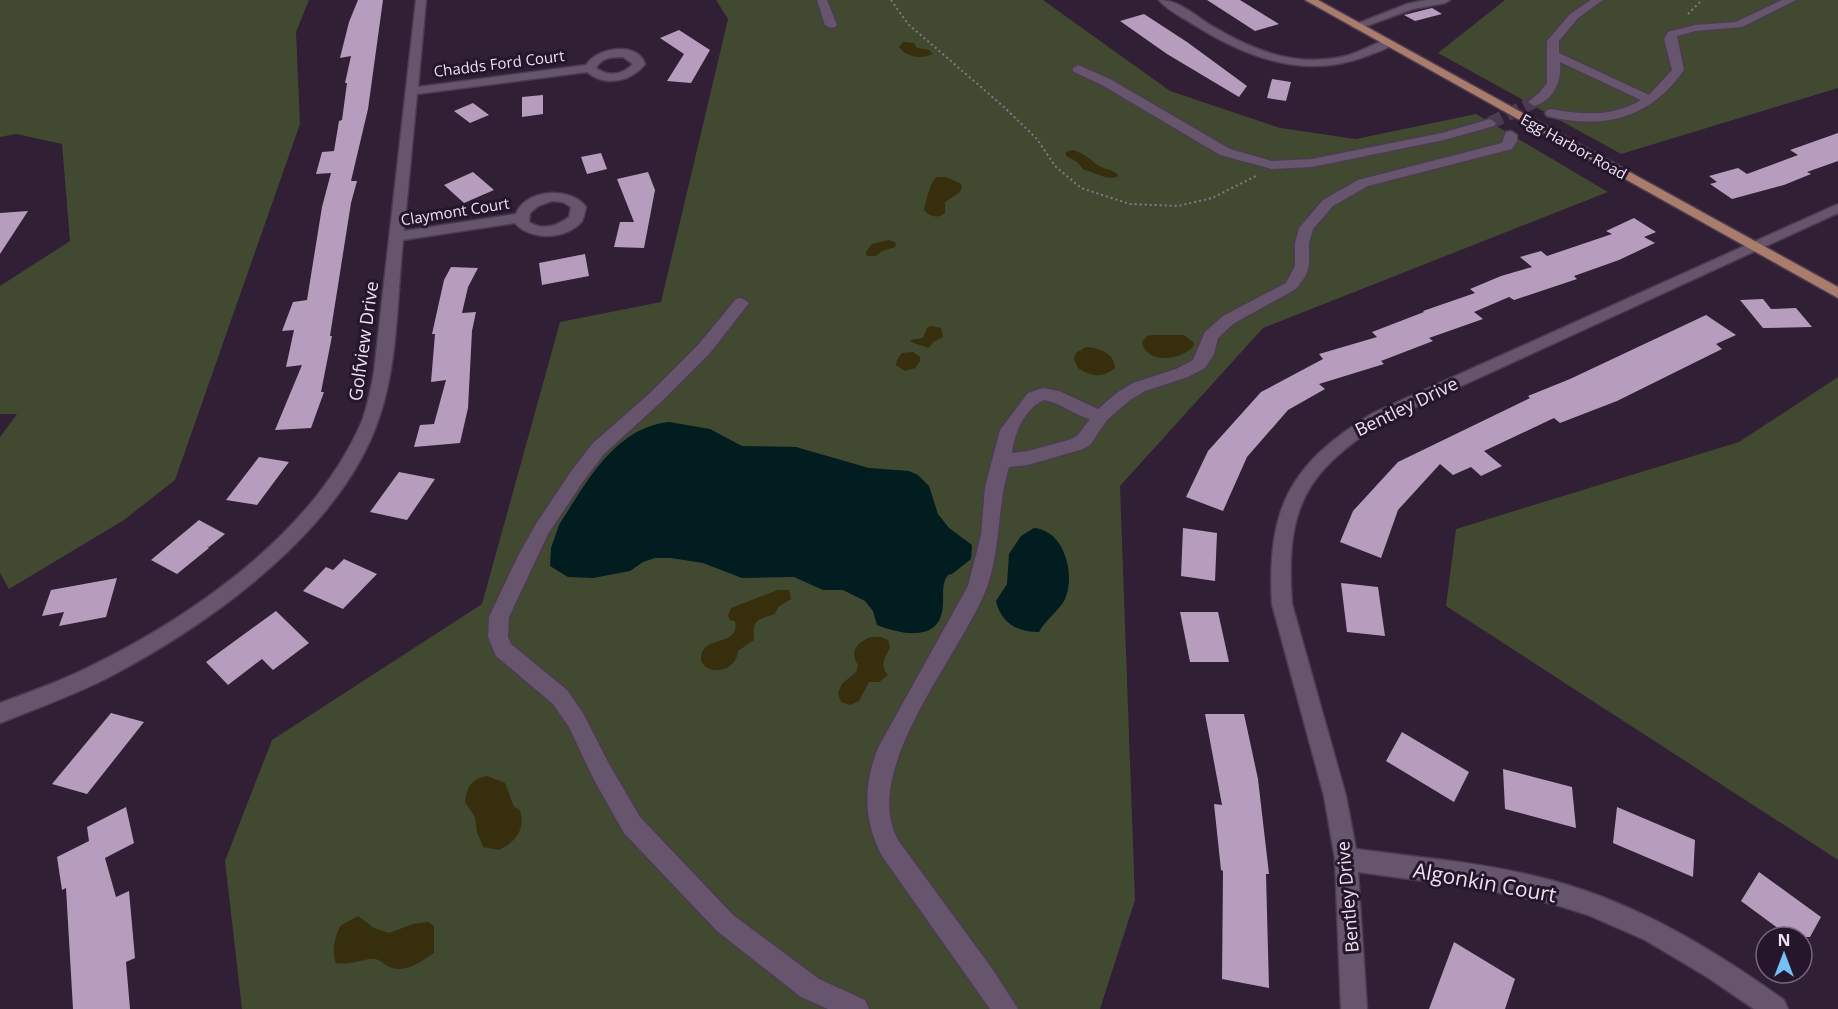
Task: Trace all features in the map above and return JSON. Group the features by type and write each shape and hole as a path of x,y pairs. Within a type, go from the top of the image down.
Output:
{"main road":[{"name":"Egg Harbor Road","path":"1310,0 1838,293"}],"street":[{"name":"Golfview Drive","path":"0,713 103,670 195,615 259,567 320,503 358,447 370,420 382,372 421,0"},
{"path":"822,0 831,25"},
{"path":"1164,0 1237,46 1287,62 1337,61 1388,43"},
{"path":"1357,26 1411,6 1445,0"},
{"path":"1534,102 1548,91 1553,82 1555,55 1553,41 1558,33 1574,16 1598,0"},
{"path":"1551,113 1583,118 1606,117 1633,110 1651,100 1678,70 1670,39 1672,34 1695,28 1738,25 1791,0"},
{"path":"1555,55 1651,100"},
{"name":"Chadds Ford Court","path":"412,91 590,68"},
{"path":"1078,69 1114,87 1225,152 1260,163 1284,166 1312,163 1438,137 1490,123"},
{"path":"1002,461 1028,458 1077,444 1084,440 1101,416 1124,396 1139,387 1199,364 1206,354 1211,336 1222,325 1291,285 1298,277 1302,266 1302,243 1306,228 1328,203 1363,183 1510,144 1511,135"},
{"path":"1438,137 1452,145 1479,145 1491,150"},
{"name":"Bentley Drive","path":"1354,1009 1346,859 1335,796 1320,734 1282,604 1280,580 1281,552 1287,517 1313,466 1331,448 1379,417 1838,208"},
{"name":"Claymont Court","path":"395,237 521,218"},
{"path":"741,303 685,368 598,449 576,478 527,556 499,617 498,637 503,650 560,697 576,720 601,771 633,825 725,923 810,988 856,1009"},
{"path":"1005,1009 986,979 891,850 879,822 878,804 883,766 887,753 977,586 990,535 994,487 1002,461 1006,434 1034,397 1043,394 1053,395 1083,411 1101,416"},
{"name":"Algonkin Court","path":"1346,859 1519,884 1604,909 1651,929 1693,952 1776,1009"}],"path":[{"path":"891,0 908,24 1004,107 1037,139 1055,166 1081,188 1130,204 1178,206 1212,198 1260,174 1284,166"}],"shaded area":[{"path":"0,0 309,0 296,32 300,124 175,480 124,520 9,589 0,573 0,437 17,414 0,414 0,286 70,241 62,144 16,134 0,137"},
{"path":"716,0 1043,0 1170,91 1280,128 1356,139 1476,114 1608,192 1263,328 1120,486 1135,900 1100,1009 242,1009 225,861 272,740 482,604 560,322 661,302 728,19"},
{"path":"1505,0 1838,0 1838,88 1621,154 1438,53"},
{"path":"1838,377 1838,860 1446,606 1456,529 1739,442"},
{"path":"669,422 710,429 742,446 796,447 869,468 909,471 918,475 929,486 938,514 949,528 972,545 971,559 948,575 946,579 943,588 942,612 938,622 924,632 895,631 877,625 873,611 865,601 843,590 823,590 794,577 742,578 703,563 671,558 655,558 643,562 630,571 593,578 568,577 550,566 551,548 559,525 591,475 618,446 633,434 650,426"},
{"path":"1034,528 1053,536 1060,545 1068,566 1069,578 1065,599 1039,632 1031,632 1011,625 998,609 996,601 1007,584 1009,554 1021,536"}],"sand":[{"path":"903,42 914,43 917,48 929,50 933,54 924,57 910,55 899,47"},
{"path":"1073,150 1118,175 1117,177 1104,177 1084,170 1077,162 1066,156 1066,152"},
{"path":"937,177 946,177 961,184 962,187 960,192 945,202 945,213 937,217 931,216 924,210 930,187"},
{"path":"889,240 896,243 895,247 882,251 876,256 867,256 866,252 872,244"},
{"path":"931,326 941,328 943,337 933,342 929,348 911,342 911,340 923,338 927,328"},
{"path":"1184,335 1194,343 1193,347 1180,355 1156,357 1145,349 1142,342 1147,336"},
{"path":"1086,347 1105,352 1112,359 1115,368 1097,375 1078,368 1074,359 1076,353"},
{"path":"913,352 920,357 915,368 905,371 896,365 902,353"},
{"path":"778,590 789,590 791,599 778,607 775,614 757,621 754,628 754,640 738,651 731,665 718,670 706,667 702,663 703,650 727,638 735,629 735,621 730,620 728,616 731,608"},
{"path":"870,637 881,637 888,640 890,647 883,664 888,675 879,682 869,682 859,701 850,705 841,702 838,693 842,684 856,672 858,665 854,652 861,642"},
{"path":"487,776 505,783 514,807 519,809 522,822 515,839 498,850 483,847 477,832 475,817 465,802 471,784"},
{"path":"358,916 374,928 389,933 413,924 428,922 434,926 434,953 417,964 398,969 374,959 336,963 334,949 340,926"}],"building":[{"path":"358,0 383,0 368,109 351,181 357,181 351,203 330,336 332,336 321,392 324,392 311,428 275,430 302,365 286,367 294,330 282,331 293,302 307,300 322,207 331,173 316,174 322,152 334,151 339,121 342,120 347,83 345,83 351,56 340,58 349,22"},
{"path":"1207,0 1240,0 1279,24 1255,31"},
{"path":"1432,8 1442,14 1415,21 1404,15"},
{"path":"1144,14 1247,86 1239,97 1167,54 1120,21"},
{"path":"679,30 710,50 691,83 667,81 684,54 660,38"},
{"path":"1272,79 1291,82 1286,101 1267,98"},
{"path":"543,95 543,114 522,117 522,97"},
{"path":"473,103 489,115 470,123 454,111"},
{"path":"1838,133 1838,161 1807,172 1811,174 1784,185 1732,199 1710,184 1717,182 1709,176 1738,168 1747,174 1798,155 1790,150"},
{"path":"601,153 607,169 587,174 581,157"},
{"path":"473,172 494,190 464,203 444,185"},
{"path":"648,172 655,190 644,248 614,247 620,222 634,222 617,179"},
{"path":"28,211 0,254 0,213"},
{"path":"1634,218 1656,232 1644,237 1655,243 1619,260 1574,276 1577,279 1514,300 1509,297 1474,312 1483,319 1429,338 1433,341 1381,361 1384,364 1319,384 1325,389 1288,410 1247,457 1223,511 1186,497 1208,451 1261,392 1323,359 1319,354 1377,337 1372,332 1475,293 1470,289 1501,276 1532,267 1520,257 1541,251 1547,256 1612,234 1606,231"},
{"path":"585,254 589,276 542,285 539,263"},
{"path":"451,267 478,268 468,287 462,313 476,312 472,331 468,408 460,443 414,447 420,425 434,424 446,380 431,382 435,334 432,334 444,280"},
{"path":"1763,299 1771,309 1796,308 1812,327 1763,328 1740,300"},
{"path":"1706,315 1736,335 1716,344 1722,349 1617,401 1560,423 1554,418 1484,451 1502,466 1481,476 1471,467 1453,475 1440,464 1398,510 1381,558 1340,542 1353,511 1398,462 1530,398 1528,396 1570,379"},
{"path":"259,457 289,462 257,505 226,500"},
{"path":"399,472 435,479 407,520 370,512"},
{"path":"199,520 225,534 209,547 207,546 209,548 177,574 151,560"},
{"path":"1183,528 1217,533 1215,581 1181,576"},
{"path":"344,559 377,574 343,609 303,591 326,567 333,570"},
{"path":"117,578 106,617 59,626 64,612 42,616 51,590"},
{"path":"1341,583 1378,587 1385,636 1347,632"},
{"path":"276,611 309,643 273,670 262,659 228,685 206,662"},
{"path":"1180,612 1218,612 1229,662 1190,662"},
{"path":"111,713 144,722 87,794 52,784"},
{"path":"1205,714 1244,714 1258,779 1269,874 1266,874 1269,988 1222,979 1223,871 1221,870 1214,804 1222,805"},
{"path":"1402,732 1469,772 1454,802 1386,761"},
{"path":"1503,769 1572,787 1576,828 1505,809"},
{"path":"126,807 134,843 105,858 116,897 129,891 135,958 126,962 130,1009 73,1009 66,888 62,890 57,857 89,841 87,827"},
{"path":"1617,807 1695,840 1693,877 1613,843"},
{"path":"1759,872 1821,917 1814,930 1814,925 1774,925 1741,901"},
{"path":"1454,942 1515,979 1505,1009 1429,1009"}],"tunnel":[{"path":"1490,123 1534,102"}]}
